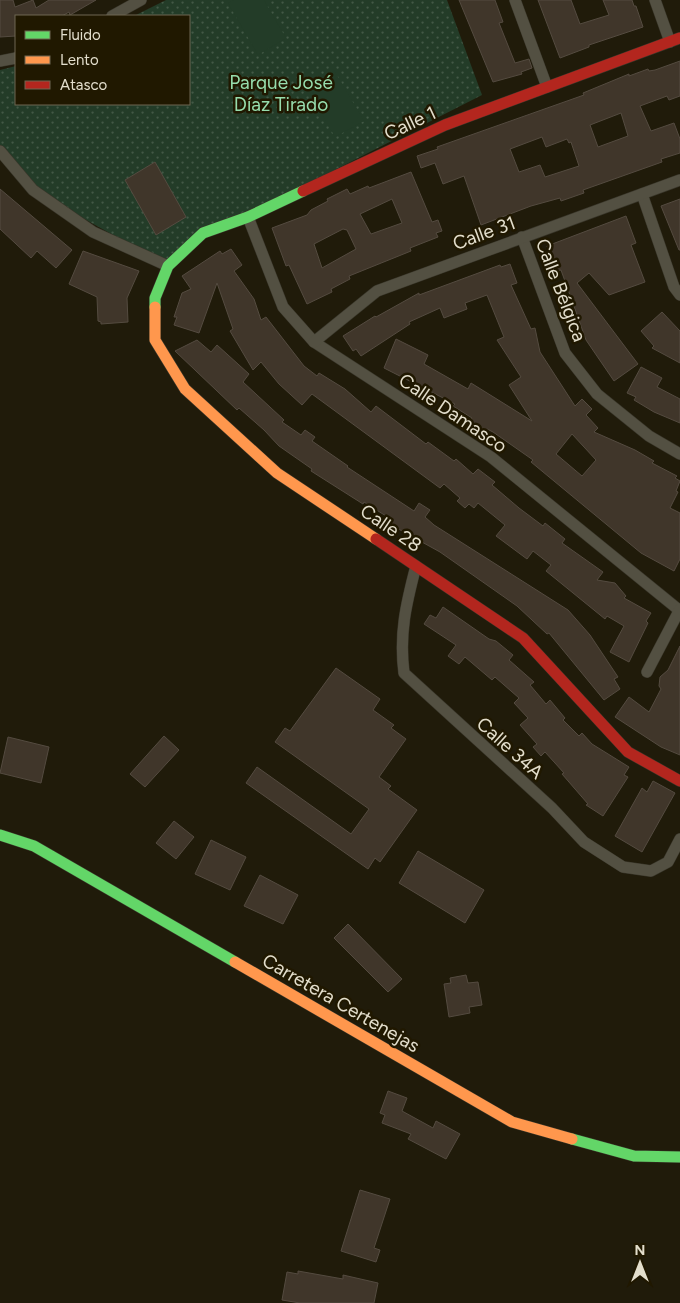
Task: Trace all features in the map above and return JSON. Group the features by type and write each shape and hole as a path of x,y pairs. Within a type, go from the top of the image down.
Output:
{"street":[{"path":"114,15 141,0"},
{"path":"515,0 547,87"},
{"path":"654,0 675,40"},
{"name":"Calle 1","path":"168,266 203,233 248,217 445,125 675,40"},
{"path":"0,61 15,58"},
{"path":"0,151 32,190 92,232 168,266"},
{"name":"Calle 31","path":"314,342 377,291 680,180"},
{"path":"642,194 674,287 680,295"},
{"name":"Calle Damasco","path":"248,217 283,306 314,342 491,457 680,609"},
{"name":"Calle Bélgica","path":"522,237 565,353 597,394 649,436 680,454"},
{"name":"Calle 28","path":"168,266 154,298 155,340 185,389 278,473 524,638 628,752 680,781"},
{"name":"Calle 34A","path":"416,566 405,609 401,646 404,673 552,808 584,842 623,867 651,871 668,862 680,839"},
{"path":"647,672 680,609"},
{"name":"Carretera Certenejas","path":"0,835 34,846 512,1122 634,1156 680,1157"}],"green space":[{"name":"Parque José Díaz Tirado","path":"166,0 447,0 482,95 195,241 168,266 33,190 0,151 0,70 15,66 15,105 190,105 190,15 136,15"},
{"path":"234,0 264,0 286,38 258,55 228,3"},
{"path":"334,70 364,121 335,137 306,86"}],"building":[{"path":"0,0 13,0 15,7 33,0 36,8 49,0 96,0 70,15 69,12 64,15 15,15 15,36 0,37"},
{"path":"459,0 495,0 503,22 499,23 515,63 529,59 532,68 521,72 522,74 493,82"},
{"path":"538,0 571,0 580,24 609,15 603,0 632,0 643,27 589,45 589,47 560,58"},
{"path":"680,61 680,96 669,100 667,96 640,106 651,131 674,123 680,139 680,153 661,159 662,162 583,190 584,193 561,201 560,198 531,206 481,225 464,176 443,184 435,163 421,168 417,156 438,149 437,147 584,95 583,93 629,74 629,76 648,69 649,71","holes":["621,113 628,136 598,147 590,125","542,137 546,147 567,139 569,143 571,142 579,166 545,177 540,165 519,172 510,149"]},
{"path":"155,162 186,217 156,235 125,180"},
{"path":"411,172 432,222 438,220 442,231 436,233 438,237 410,248 411,251 349,276 350,279 331,289 332,292 307,304 289,265 286,266 272,228 307,215 311,210 328,201 327,199 347,189 350,194 368,186 369,188","holes":["392,199 402,223 371,234 360,214","343,229 347,230 356,249 322,268 314,244"]},
{"path":"0,189 72,250 56,268 37,251 31,258 0,229"},
{"path":"680,199 680,250 679,250 661,206"},
{"path":"626,216 636,243 631,245 645,282 609,295 589,273 577,283 638,364 614,381 586,340 561,270 557,271 547,246"},
{"path":"231,249 242,265 234,271 254,299 261,320 266,317 304,366 317,376 319,373 345,389 371,412 376,406 426,444 428,442 454,461 456,459 473,474 478,469 495,482 492,485 519,508 543,526 545,523 565,539 562,543 603,572 597,580 615,583 626,596 624,598 651,613 629,662 610,652 624,626 607,616 605,619 546,571 551,565 533,551 527,559 496,536 505,525 478,503 474,508 469,504 465,508 457,501 460,498 444,484 440,488 312,394 302,405 279,384 261,362 253,370 230,331 233,329 217,283 199,333 174,325 177,317 174,317 182,293 191,289 182,276 220,251 222,254"},
{"path":"83,251 139,271 127,298 128,322 101,324 98,321 97,297 69,284"},
{"path":"510,264 517,283 511,285 531,329 535,328 540,352 575,406 582,399 592,409 586,415 598,428 594,432 635,450 654,461 652,463 677,476 675,478 680,481 676,491 678,492 670,508 680,513 680,559 674,571 641,553 531,462 533,460 493,432 487,429 486,431 470,421 472,418 453,406 455,404 384,368 396,339 428,355 424,364 468,389 471,383 532,421 509,385 521,377 497,340 504,337 487,295 465,303 467,309 444,318 440,308 409,322 410,324 361,356 356,349 353,351 343,336 375,316 419,293 419,295 500,265 501,267","holes":["572,434 596,460 582,476 556,454"]},
{"path":"662,312 680,331 680,363 652,348 654,346 641,331"},
{"path":"197,340 211,352 217,345 249,374 243,382 284,420 282,422 301,435 305,430 315,437 312,441 347,467 414,511 419,503 430,510 425,517 434,525 568,610 590,635 618,677 614,679 620,689 604,700 549,633 547,634 517,606 440,552 393,526 384,519 386,516 364,502 363,504 311,471 312,469 279,446 239,408 237,410 175,351"},
{"path":"641,367 662,378 657,387 680,399 680,423 654,412 634,400 636,397 627,393"},
{"path":"443,607 489,639 496,641 513,655 509,660 534,682 530,685 546,704 550,700 565,718 563,720 579,736 582,733 592,744 629,767 624,775 628,777 603,816 586,805 588,804 545,752 541,756 533,747 537,744 520,725 528,718 514,703 519,698 495,677 492,680 465,657 459,664 448,656 456,645 424,624 430,615 436,618"},
{"path":"680,646 680,755 661,747 615,717 629,697 649,712 661,689 659,686 660,677 668,670"},
{"path":"336,668 380,699 373,710 394,725 391,728 406,739 379,777 391,786 388,789 417,810 380,862 375,858 368,869 246,783 257,767 351,834 369,809 275,742 285,728 290,731"},
{"path":"164,736 179,750 145,787 130,774"},
{"path":"8,737 49,747 41,783 0,773"},
{"path":"653,781 675,793 642,852 615,836 642,788 647,792"},
{"path":"174,821 194,837 176,859 156,843"},
{"path":"211,840 246,857 230,890 195,874"},
{"path":"418,851 484,890 465,923 399,883"},
{"path":"260,875 298,895 283,924 244,906"},
{"path":"348,924 402,979 388,992 334,938"},
{"path":"466,975 468,983 478,982 482,1005 469,1007 470,1013 449,1017 444,984 451,983 450,978"},
{"path":"388,1091 407,1098 402,1111 433,1128 436,1121 460,1134 446,1159 408,1139 411,1134 382,1123 385,1115 380,1113"},
{"path":"360,1190 390,1199 374,1248 380,1250 376,1262 341,1251"},
{"path":"298,1271 343,1279 343,1275 378,1283 374,1303 300,1303 282,1300 287,1272 298,1274"}],"traffic: fast":[{"path":"155,307 155,298 168,266 203,233 248,217 303,191"},
{"path":"0,835 34,846 235,962"},
{"path":"572,1139 634,1156 680,1157"}],"traffic: slow":[{"path":"155,307 155,340 185,389 277,473 376,539"},
{"path":"235,962 512,1122 572,1139"}],"traffic: jam":[{"path":"303,191 445,125 680,38"},
{"path":"376,539 523,638 628,752 680,781"}]}
